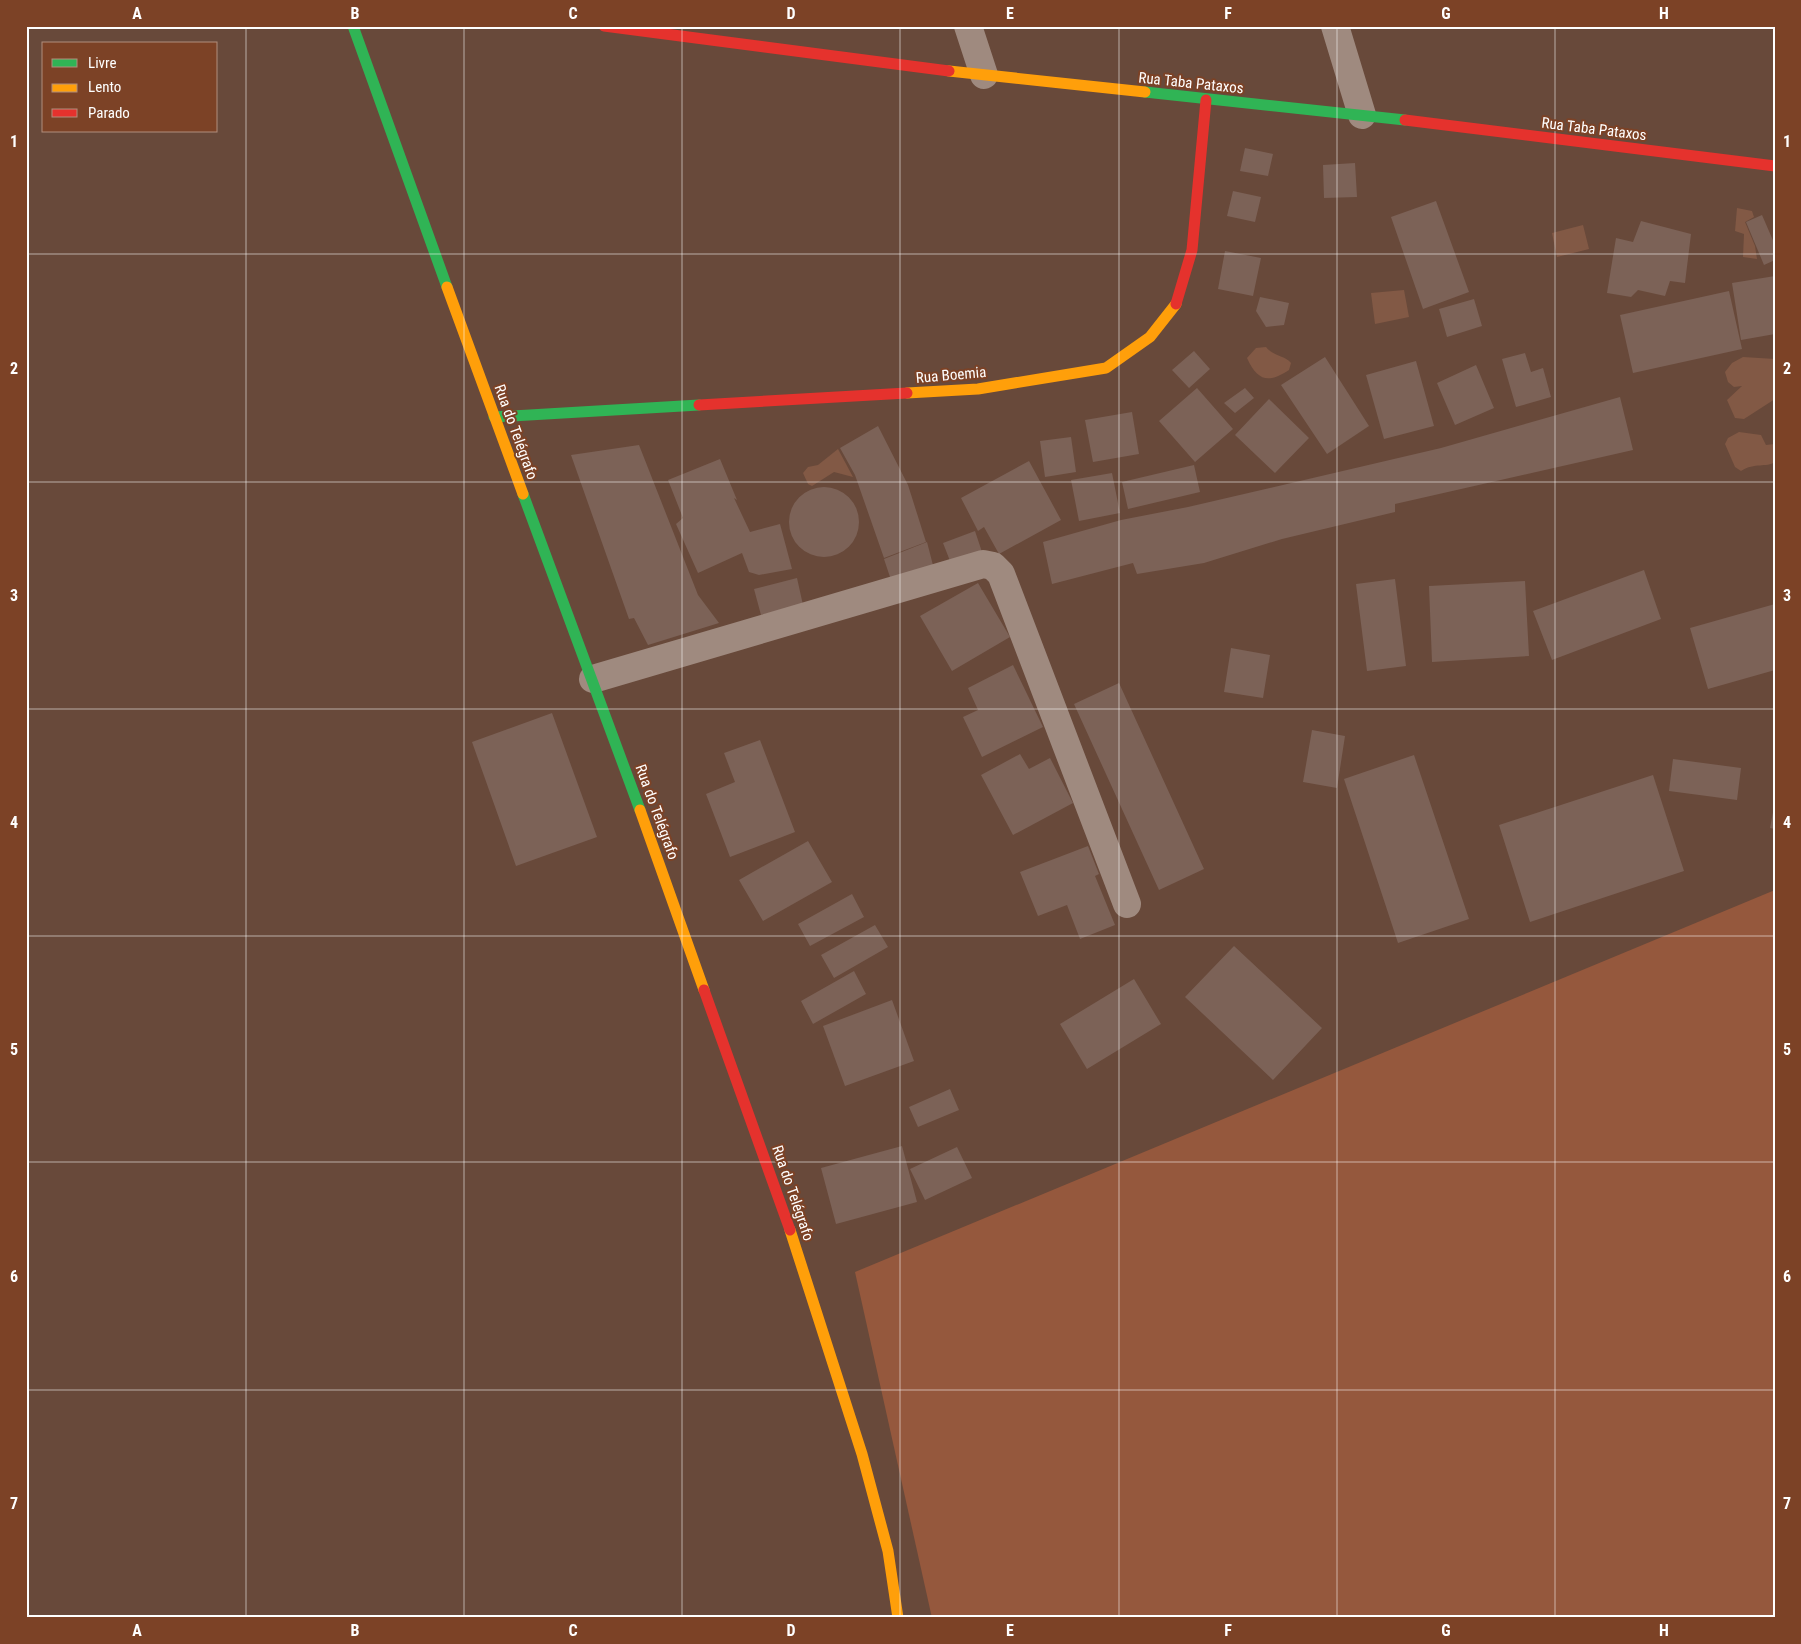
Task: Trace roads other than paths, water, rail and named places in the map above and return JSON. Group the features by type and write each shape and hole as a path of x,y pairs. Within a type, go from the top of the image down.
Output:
{"street":[{"name":"Rua do Telégrafo","path":"353,26 494,417 593,679 794,1242 862,1454 888,1551 898,1618"},
{"name":"Rua Taba Pataxos","path":"604,26 984,75 1362,115 1775,166"},
{"path":"968,26 984,75"},
{"path":"1335,26 1362,115"},
{"name":"Rua Boemia","path":"494,417 978,389 1106,368 1150,337 1177,303 1192,250 1206,100"},
{"path":"593,679 983,564 993,566 1000,574 1127,904"}]}
